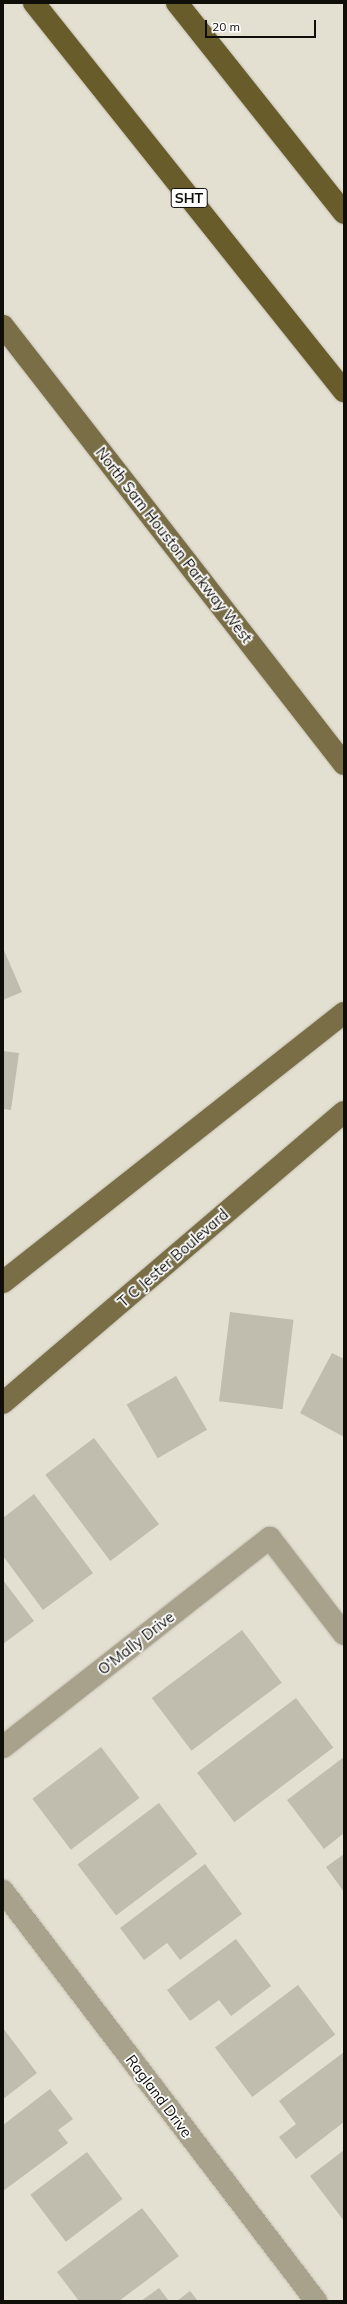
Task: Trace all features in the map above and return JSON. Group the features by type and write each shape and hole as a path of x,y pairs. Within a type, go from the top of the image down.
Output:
{"highway":[{"name":"SHT","path":"34,3 344,392"},
{"path":"177,3 344,212"}],"main road":[{"name":"North Sam Houston Parkway West","path":"3,326 344,764"},
{"path":"3,1282 344,1013"},
{"name":"T C Jester Boulevard","path":"3,1404 344,1112"}],"street":[{"name":"O'Mally Drive","path":"3,1747 270,1538 344,1634"},
{"name":"Ragland Drive","path":"3,1891 316,2301"}],"building":[{"path":"3,948 22,992 3,1000"},
{"path":"3,1051 19,1053 11,1110 3,1109"},
{"path":"230,1312 294,1320 283,1409 219,1401"},
{"path":"332,1353 344,1359 344,1437 300,1413"},
{"path":"176,1376 207,1430 158,1458 127,1404"},
{"path":"94,1438 159,1524 110,1561 45,1475"},
{"path":"34,1494 93,1573 43,1610 3,1556 3,1518"},
{"path":"3,1580 34,1621 3,1644"},
{"path":"242,1630 282,1683 191,1751 152,1698"},
{"path":"296,1698 333,1748 234,1822 197,1773"},
{"path":"101,1747 140,1798 71,1850 32,1799"},
{"path":"344,1757 344,1833 324,1849 287,1800"},
{"path":"159,1803 198,1854 116,1915 78,1864"},
{"path":"344,1854 344,1892 326,1867"},
{"path":"205,1864 242,1914 180,1960 167,1943 144,1960 120,1928"},
{"path":"236,1939 271,1986 231,2016 219,2000 190,2021 167,1990"},
{"path":"298,1985 335,2035 252,2097 215,2048"},
{"path":"3,2028 37,2073 3,2099"},
{"path":"344,2052 344,2122 296,2159 279,2137 296,2124 279,2101"},
{"path":"50,2089 73,2119 58,2130 68,2143 3,2191 3,2125"},
{"path":"344,2150 344,2221 310,2176"},
{"path":"87,2152 123,2199 66,2242 30,2195"},
{"path":"142,2208 179,2256 119,2301 79,2301 57,2272"},
{"path":"159,2288 169,2301 141,2301"},
{"path":"190,2291 198,2301 177,2301"}]}
